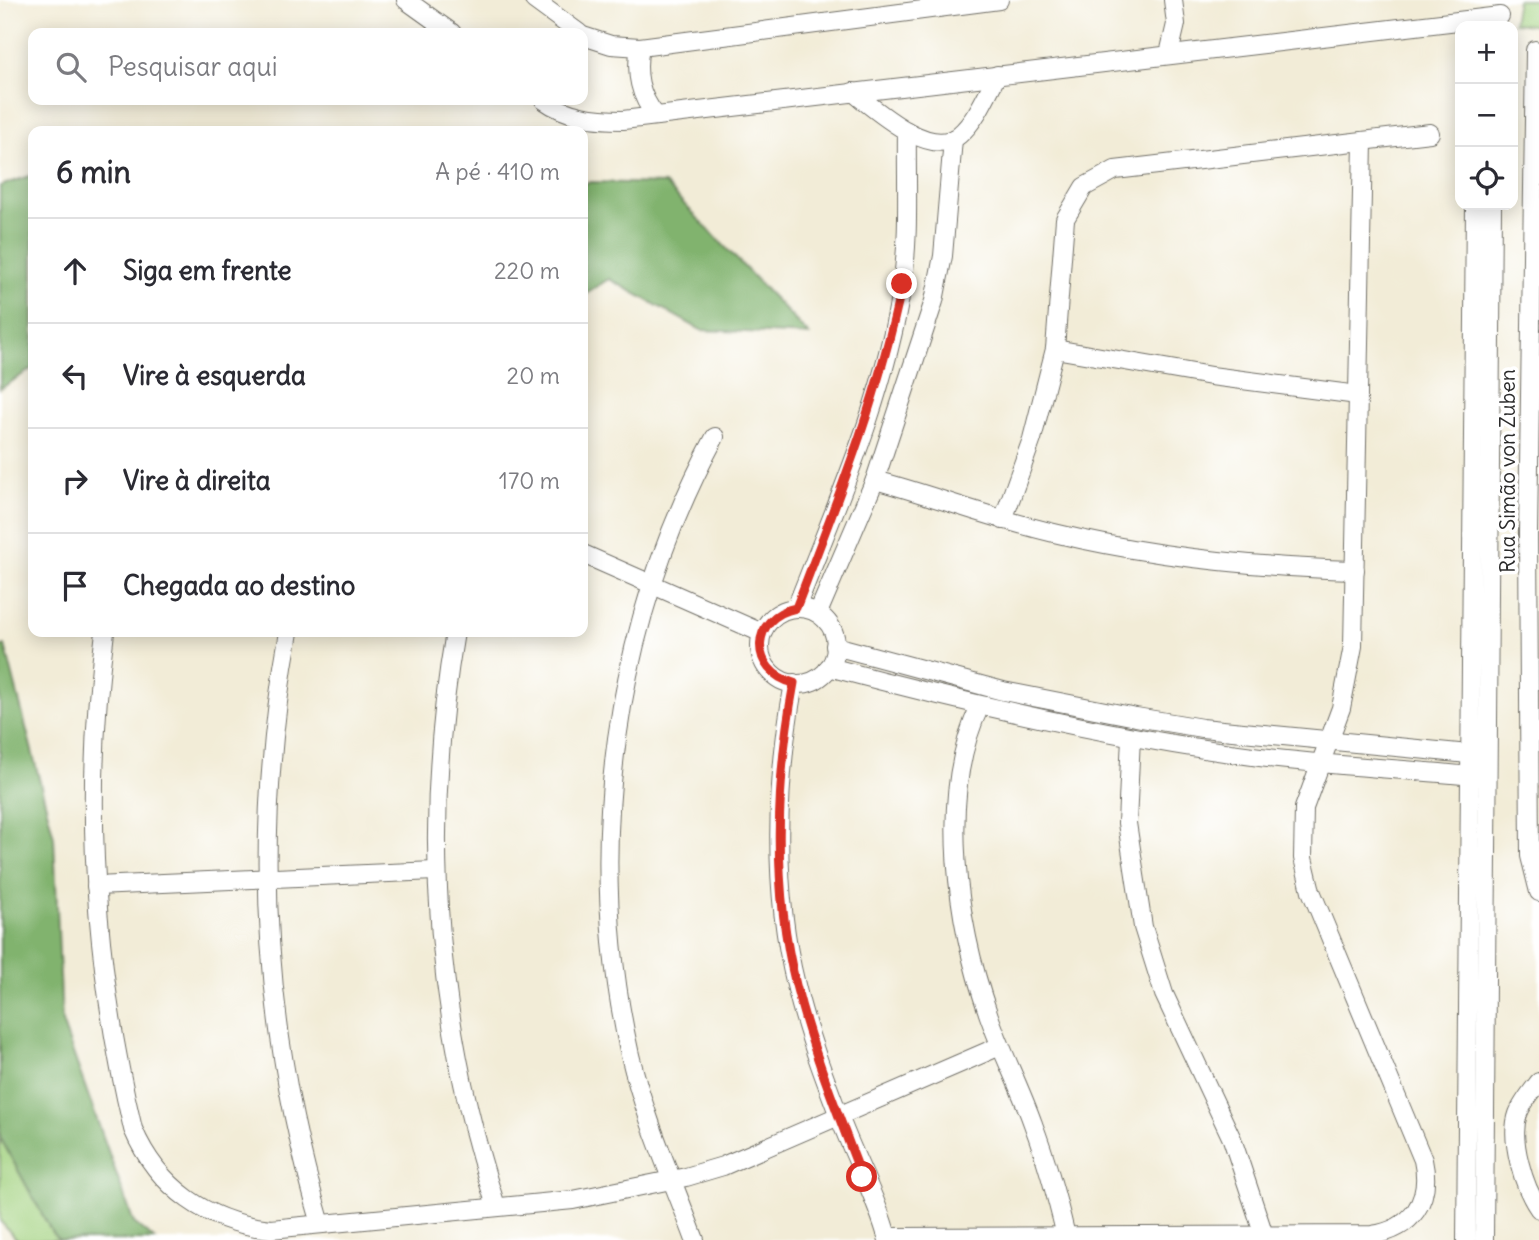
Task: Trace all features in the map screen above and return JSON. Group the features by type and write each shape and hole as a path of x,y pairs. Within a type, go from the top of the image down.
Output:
{"street":[{"path":"406,0 445,28"},
{"path":"534,0 573,28"},
{"path":"588,37 611,45 640,47 907,6 999,0"},
{"path":"1169,54 1176,24 1173,0"},
{"path":"551,105 558,110 596,119 656,116 1481,14 1501,14"},
{"path":"640,47 637,68 640,89 656,116"},
{"name":"Rua Simão von Zuben","path":"1535,50 1535,844 1539,892"},
{"path":"853,92 907,131 933,141 953,139 960,135 976,113 997,75"},
{"path":"796,608 849,470 889,349 902,284 907,131"},
{"path":"1003,520 1032,439 1055,349 1065,219 1076,196 1094,180 1115,170 1430,133"},
{"path":"818,613 875,480 934,301 943,256 953,139"},
{"path":"794,683 781,781 785,919 796,986 839,1116 888,1239 1392,1231 1416,1210 1426,1180 1419,1150 1306,875 1302,824 1308,793 1331,739 1350,667 1355,570 1363,141"},
{"path":"1475,210 1478,755"},
{"path":"1466,1240 1492,210"},
{"path":"1055,349 1211,376 1358,395"},
{"path":"695,1240 671,1181 631,1056 615,971 608,884 610,797 621,712 653,586 677,517 715,437"},
{"path":"875,480 1003,520 1102,544 1202,560 1355,570"},
{"path":"588,556 762,633"},
{"path":"796,608 818,613 832,630 835,646 829,667 816,679 794,683 774,675 766,666 760,644 762,633 775,615 796,608"},
{"path":"105,637 94,766 96,886 103,975 114,1039 133,1129 147,1156 177,1192 221,1219 271,1229 573,1200 671,1181 723,1166 1000,1046"},
{"path":"288,637 270,764 266,880 277,1029 295,1128 321,1224"},
{"path":"454,637 439,748 435,870 440,955 456,1057 496,1206"},
{"path":"835,646 1003,691 1075,707 1202,728 1478,755"},
{"path":"829,667 980,706 1131,737 1321,764 1477,777"},
{"path":"980,706 968,730 960,759 957,854 971,952 1000,1046 1033,1123 1066,1236"},
{"path":"1131,737 1128,823 1143,927 1164,994 1232,1139 1264,1235"},
{"path":"1477,777 1484,1240"},
{"path":"96,886 435,870"},
{"path":"1539,1082 1517,1115 1518,1160 1528,1194 1539,1209"}],"green space":[{"path":"1517,0 1539,0 1539,26 1513,21"},
{"path":"28,177 28,371 0,389 0,186"},
{"path":"588,183 665,184 809,335 701,330 609,279 588,292"},
{"path":"5,645 54,837 62,1022 134,1223 155,1240 60,1240 53,1234 0,1137 0,647"},
{"path":"0,1137 53,1234 60,1240 17,1240 0,1221"}],"route":[{"path":"862,1177 816,1051 796,986 785,919 781,851 781,781 794,683 774,675 766,666 760,644 767,623 775,615 796,608 868,417 889,349 902,284"}]}
